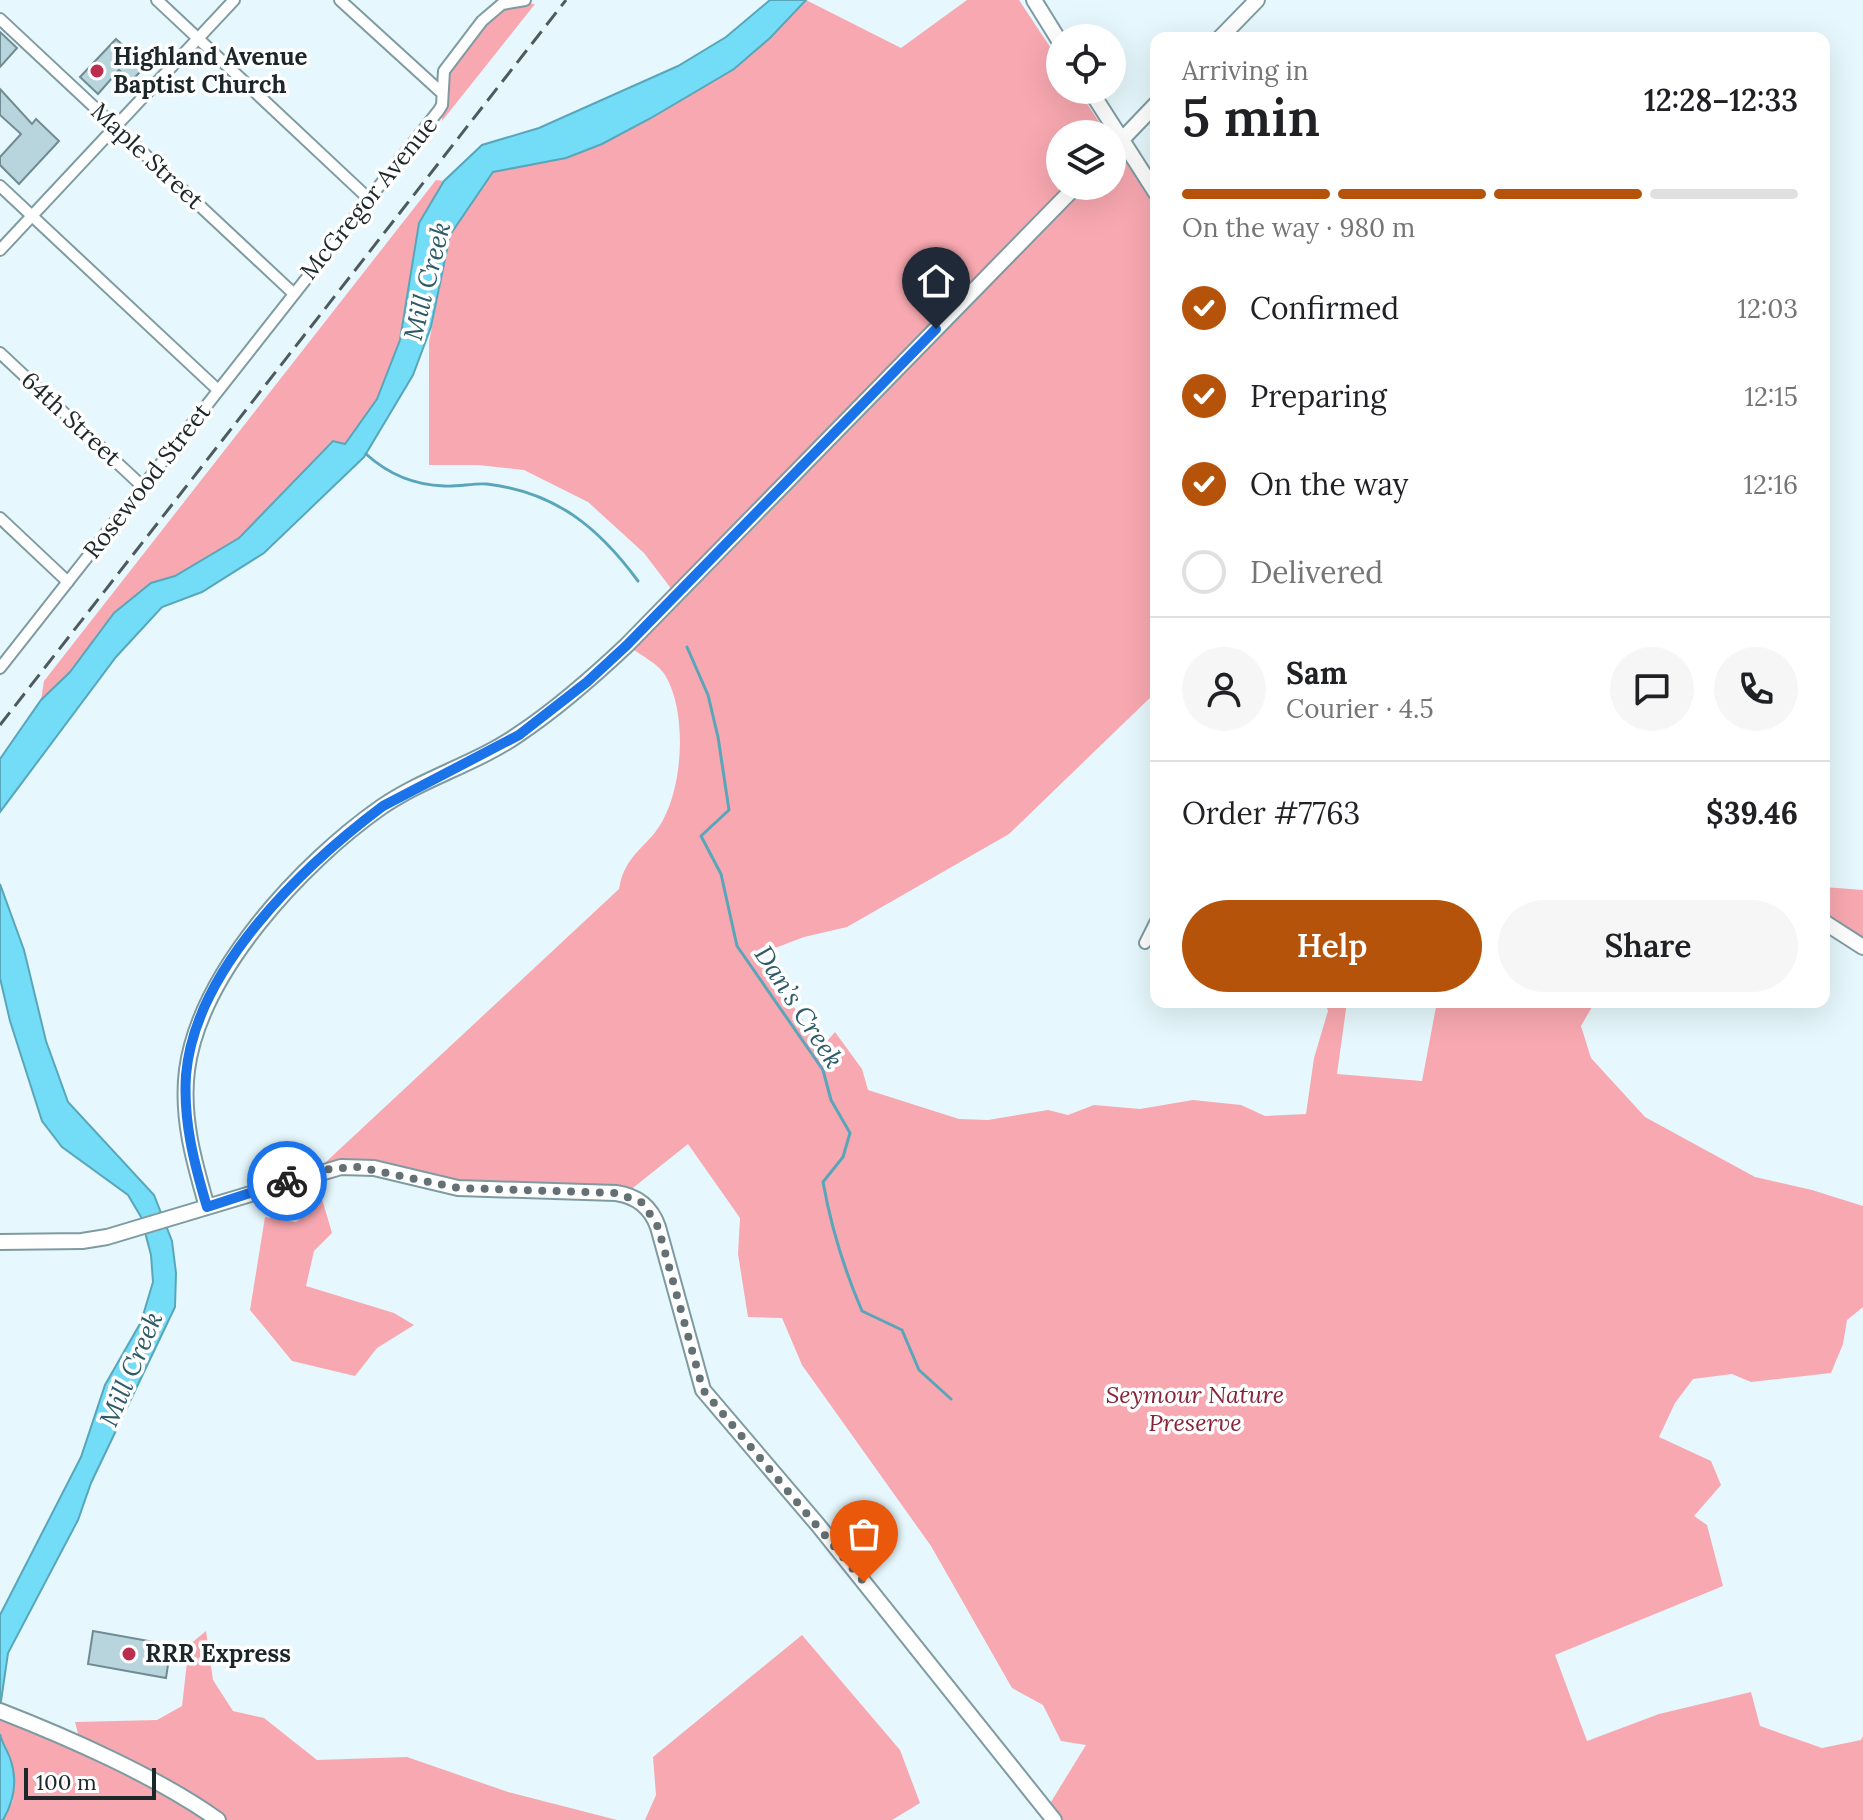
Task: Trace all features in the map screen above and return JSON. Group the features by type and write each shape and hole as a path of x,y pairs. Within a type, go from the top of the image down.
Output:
{"street":[{"path":"157,0 369,199"},
{"path":"0,250 234,0"},
{"path":"340,0 442,94"},
{"path":"1034,0 1049,24"},
{"path":"1226,32 1257,0"},
{"name":"McGregor Avenue","path":"293,293 439,110 444,71 482,21 497,6 518,1"},
{"name":"Maple Street","path":"0,19 293,293"},
{"path":"1126,136 1150,110"},
{"path":"1126,156 1150,186"},
{"path":"0,186 218,390"},
{"path":"207,1207 189,1142 187,1118 187,1072 195,1032 227,966 293,884 316,860 383,806 519,735 587,682 627,645 1062,200"},
{"name":"Rosewood Street","path":"0,668 293,293"},
{"name":"64th Street","path":"0,353 142,486"},
{"path":"0,518 68,582"},
{"path":"1830,926 1863,947"},
{"path":"1145,943 1150,933"},
{"path":"0,1242 82,1241 107,1237 329,1169 358,1167 458,1188 616,1193 643,1203 658,1227 703,1390 818,1525 1054,1820"},
{"path":"0,1711 188,1800 218,1820"}],"green space":[{"name":"Seymour Nature Preserve","path":"806,0 901,48 967,0 1019,0 1046,41 1046,104 1087,104 1098,120 1046,120 1046,200 1126,200 1126,162 1150,199 1150,698 1009,834 847,927 804,937 757,955 822,1047 835,1032 862,1069 868,1090 959,1119 988,1120 1048,1110 1068,1115 1094,1105 1140,1109 1193,1100 1241,1105 1265,1116 1306,1114 1314,1058 1327,1008 1346,1008 1337,1074 1422,1081 1436,1008 1592,1008 1581,1026 1591,1058 1645,1117 1755,1177 1863,1206 1863,1307 1847,1320 1843,1344 1831,1373 1751,1382 1732,1374 1693,1379 1675,1403 1659,1437 1711,1461 1721,1485 1694,1516 1707,1525 1723,1586 1555,1655 1587,1741 1659,1714 1751,1692 1760,1726 1822,1748 1861,1740 1863,1736 1863,1820 1054,1820 1046,1810 1086,1745 1061,1741 1043,1705 1012,1688 931,1546 802,1365 782,1318 748,1317 738,1254 740,1218 688,1144 624,1195 499,1191 374,1168 313,1174 619,889 627,866 658,828 670,803 680,746 677,707 662,671 627,645 676,595 644,553 588,502 524,470 478,465 429,465 429,342 450,235 494,172 566,158 602,144 651,118 770,38"},
{"path":"516,2 535,4 442,121 444,71 482,21"},
{"path":"436,180 444,181 419,223 400,340 377,399 345,445 333,441 239,538 175,576 151,583 114,613 70,672 41,700 44,681"},
{"path":"1830,887 1863,890 1863,947 1830,926"},
{"path":"322,1199 332,1233 314,1251 306,1286 394,1313 414,1325 377,1348 355,1376 292,1361 250,1310 265,1217 296,1222"},
{"path":"206,1631 213,1680 233,1711 264,1718 317,1760 407,1757 508,1792 617,1820 3,1820 13,1801 11,1759 0,1734 0,1711 81,1745 75,1722 157,1720 182,1706 189,1645"},
{"path":"802,1635 900,1750 920,1803 892,1820 645,1820 656,1795 653,1757"}],"water":[{"name":"Mill Creek","path":"770,0 806,0 770,38 734,69 602,144 566,158 493,172 450,235 431,327 413,375 364,457 264,553 202,592 162,607 116,657 0,812 0,759 41,700 70,672 114,613 151,583 175,576 239,538 333,441 345,444 377,399 400,340 419,223 444,181 482,145 539,128 678,66 726,37"},
{"name":"Mill Creek","path":"0,884 24,950 46,1041 68,1102 154,1195 172,1241 176,1273 175,1307 91,1483 78,1520 8,1653 0,1708 0,1615 81,1457 105,1385 141,1322 153,1282 151,1255 141,1217 128,1195 62,1147 42,1121 10,1021 0,978"},
{"path":"0,1734 10,1758 14,1782 10,1805 3,1820 0,1820"}],"building":[{"path":"0,32 17,48 0,67"},
{"name":"Highland Avenue Baptist Church","path":"116,39 146,66 131,81 119,70 98,94 80,77"},
{"path":"0,89 32,124 36,119 59,141 19,184 0,165 0,157 21,134 0,115"},
{"name":"RRR Express","path":"93,1631 171,1645 166,1678 88,1664"}],"waterway":[{"name":"Dan’s Creek","path":"366,454 392,473 412,481 444,486 487,484 512,488 555,504 591,529 638,581"},
{"name":"Dan’s Creek","path":"687,647 708,695 729,810 701,836 721,874 737,946 823,1070 831,1100 850,1133 843,1157 823,1182 844,1264 862,1311 902,1330 919,1370 951,1399"}],"railway":[{"path":"0,725 566,0"}],"way so far":[{"path":"287,1181 329,1169 358,1167 458,1188 616,1193 643,1203 658,1227 703,1390 864,1582"}],"place":[{"name":"Highland Avenue Baptist Church","path":"97,71"},
{"name":"RRR Express","path":"129,1654"}],"route":[{"path":"287,1181 207,1207 189,1142 185,1097 195,1032 237,952 316,860 363,821 410,791 519,735 587,682 627,645 936,329"}]}
